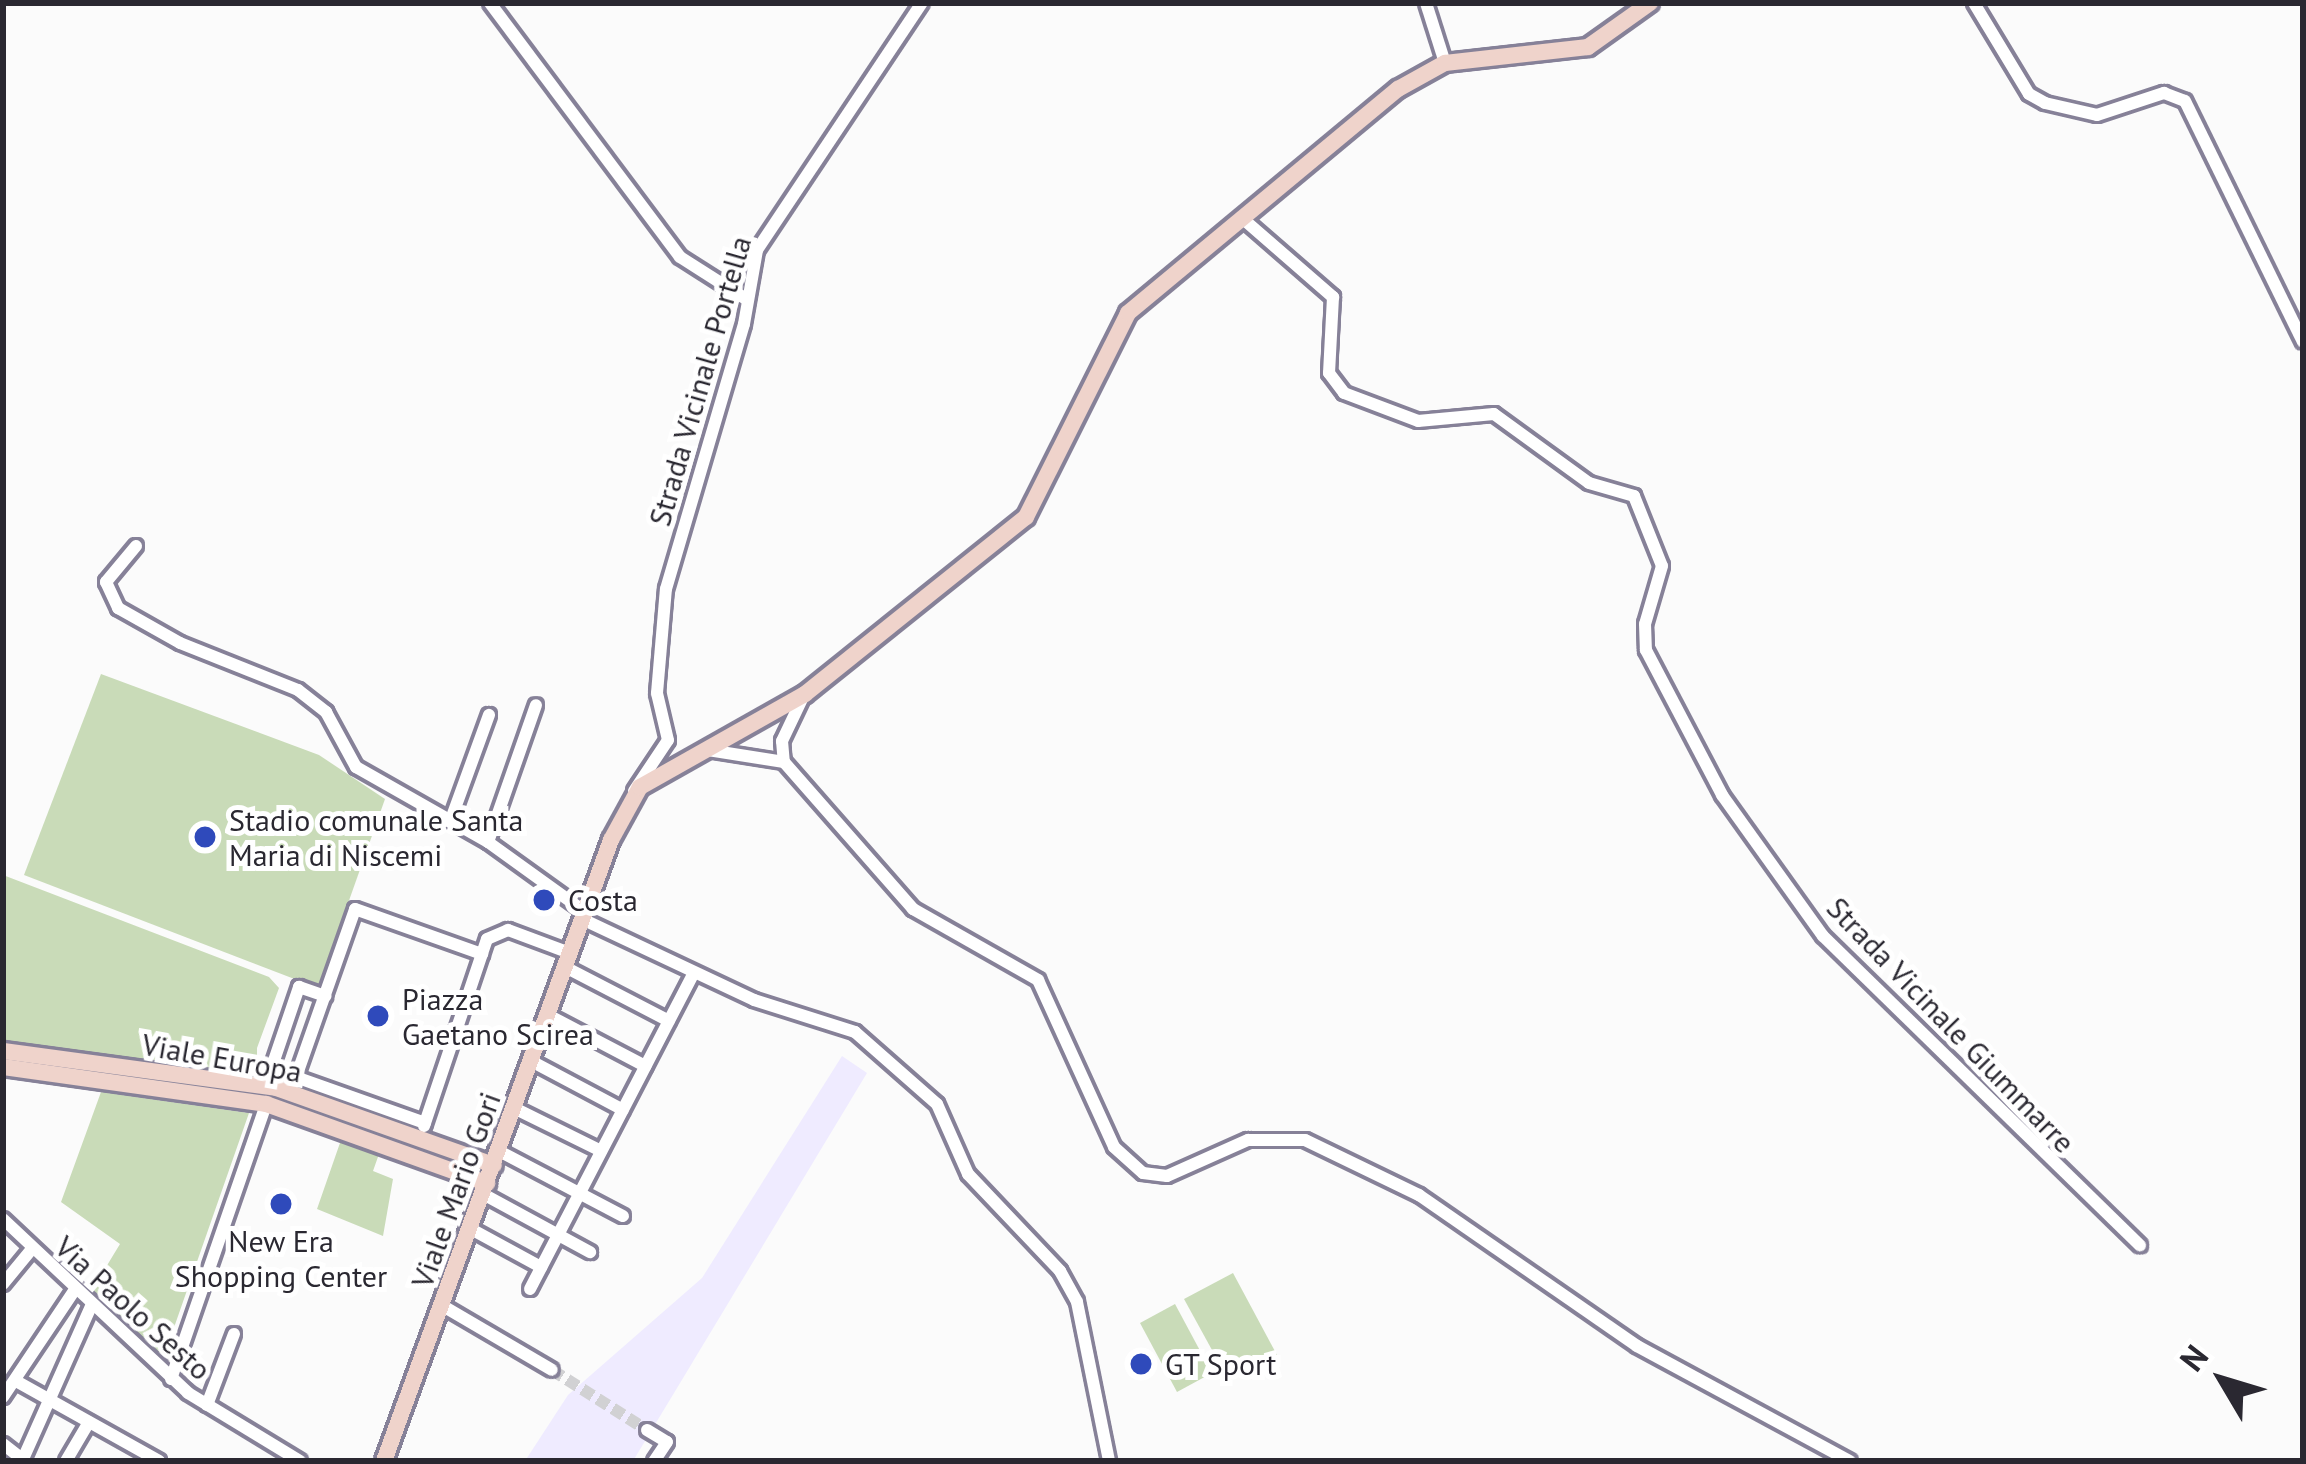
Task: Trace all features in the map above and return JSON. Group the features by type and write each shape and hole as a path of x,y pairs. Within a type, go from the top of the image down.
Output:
{"main road":[{"path":"628,803 650,779 805,694 1026,517 1128,313 1397,89 1445,63 1588,47 1650,3"},
{"name":"Viale Mario Gori","path":"384,1461 628,803"},
{"name":"Viale Europa","path":"3,1051 266,1096 422,1131 496,1158"},
{"name":"Viale Europa","path":"3,1067 266,1096 485,1189"}],"street":[{"path":"490,3 680,257 746,299"},
{"name":"Strada Vicinale Portella","path":"628,803 668,740 657,693 666,589 746,299 774,220 922,3"},
{"path":"1426,3 1445,63"},
{"path":"1974,3 1993,43 2045,103 2097,115 2164,93 2185,100 2303,342"},
{"name":"Strada Vicinale Giummarre","path":"1242,218 1333,297 1329,373 1344,393 1418,421 1494,414 1589,484 1634,496 1662,566 1645,623 1646,650 1722,795 1823,936 2140,1245"},
{"path":"136,546 106,581 118,608 180,644 298,690 326,712 356,767 488,842 584,916 692,974 855,1032 937,1104 968,1174 1060,1271 1077,1302 1109,1461"},
{"path":"805,694 782,741 784,763 913,909 1038,980 1114,1148 1143,1173 1167,1175 1248,1140 1305,1141 1419,1195 1637,1346 1850,1461"},
{"path":"488,842 536,705"},
{"path":"450,822 489,715"},
{"path":"704,750 784,763"},
{"path":"482,954 355,909 296,1077 422,1131 488,939 508,931 568,960 669,1021"},
{"path":"530,1288 692,974"},
{"path":"171,1378 299,987 325,996"},
{"path":"548,1015 645,1066"},
{"path":"531,1061 623,1110"},
{"path":"514,1108 601,1151"},
{"path":"496,1158 622,1216"},
{"path":"485,1189 590,1252"},
{"name":"Via Paolo Sesto","path":"4,1222 171,1378 300,1461"},
{"path":"470,1229 542,1268"},
{"path":"3,1284 31,1250"},
{"path":"3,1397 74,1291"},
{"path":"3,1444 24,1460 92,1306"},
{"path":"442,1306 552,1370"},
{"path":"208,1405 234,1334"},
{"path":"16,1381 139,1456 159,1461"},
{"path":"66,1461 89,1422"},
{"path":"647,1430 668,1442 654,1461"}],"shaded area":[{"path":"842,1056 867,1073 633,1461 525,1461 568,1395 702,1278"}],"green space":[{"name":"Stadio comunale Santa Maria di Niscemi","path":"101,674 319,755 385,799 318,988 24,875"},
{"path":"3,875 269,977 279,988 257,1048 257,1076 3,1042"},
{"path":"101,1092 249,1113 163,1359 89,1295 120,1244 61,1202"},
{"path":"341,1140 379,1154 373,1171 393,1179 383,1236 317,1209"},
{"path":"1233,1273 1277,1355 1229,1381 1184,1299"},
{"path":"1175,1304 1212,1373 1177,1392 1140,1323"}],"tunnel":[{"path":"552,1370 647,1430"}],"place":[{"name":"Stadio comunale Santa Maria di Niscemi","path":"205,837"},
{"name":"Costa","path":"544,900"},
{"name":"Piazza Gaetano Scirea","path":"378,1016"},
{"name":"New Era Shopping Center","path":"281,1204"},
{"name":"GT Sport","path":"1141,1364"}]}
